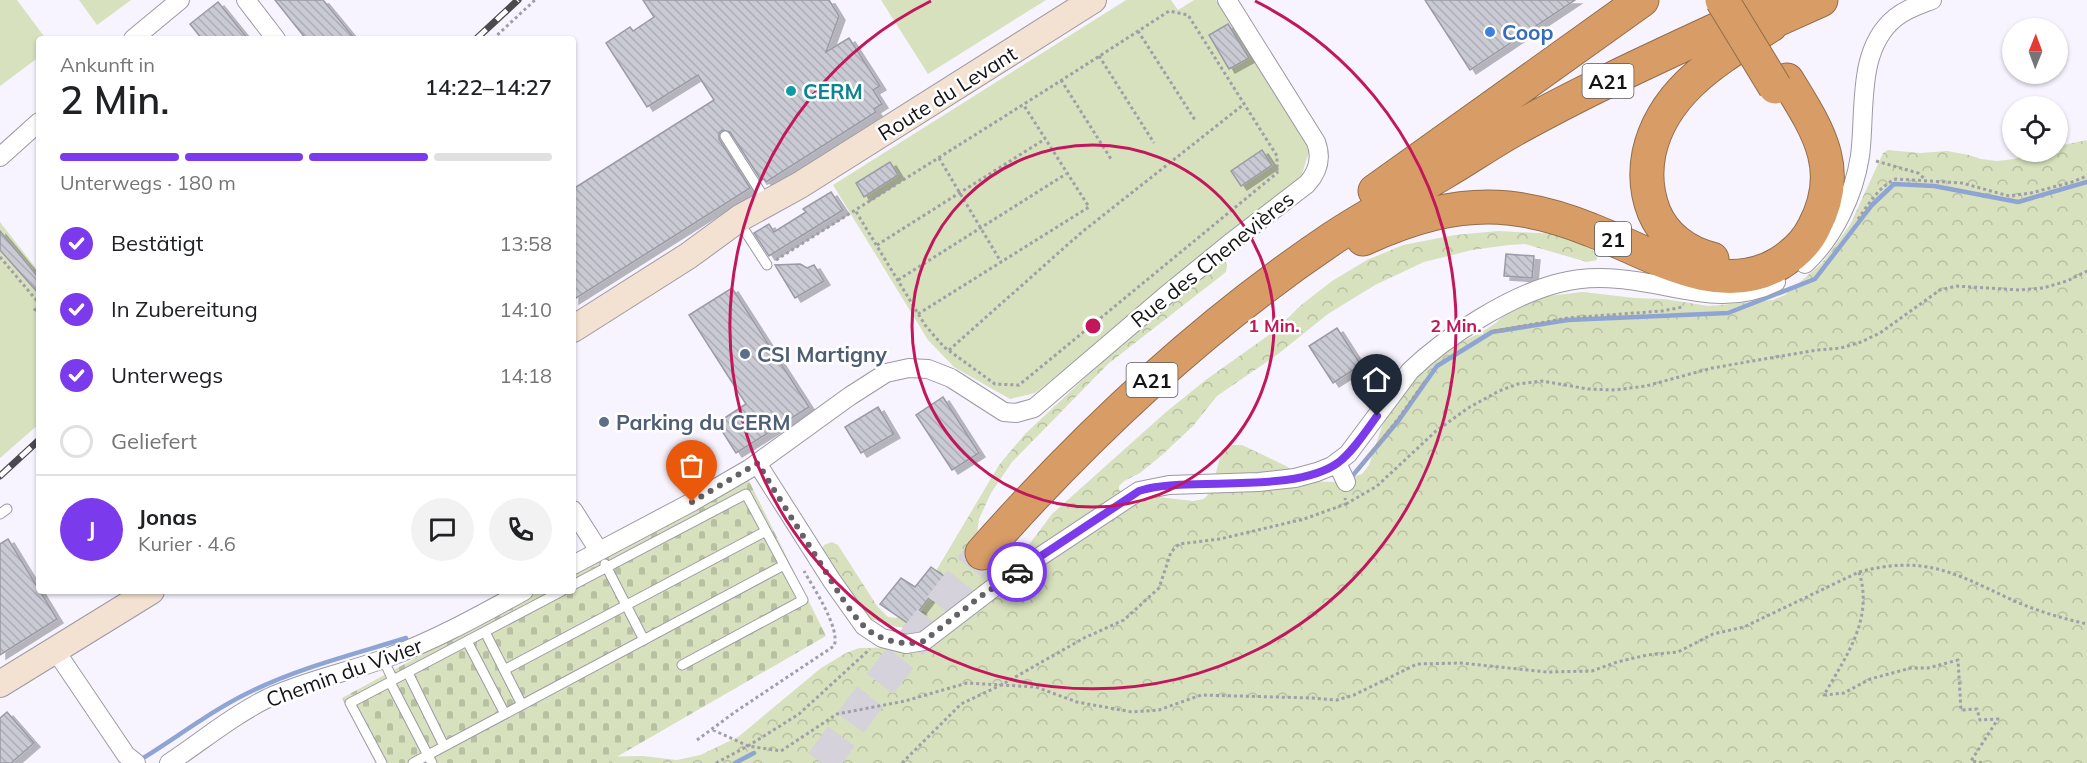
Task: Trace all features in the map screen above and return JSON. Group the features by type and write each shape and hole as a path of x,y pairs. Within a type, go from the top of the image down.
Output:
{"highway":[{"path":"1252,297 1315,240 1375,191 1642,0"},
{"path":"1722,0 1781,84 1810,156 1812,185 1803,217 1788,237 1772,249 1755,257 1738,261 1721,261 1690,252 1677,243 1665,230 1655,214 1649,195 1647,168 1650,148 1656,130 1671,104 1695,77 1728,53 1783,8"},
{"name":"21","path":"1252,297 1358,241 1392,226 1442,211 1477,207 1506,208 1546,214 1696,272 1742,276 1765,270 1787,258 1797,250 1813,230 1822,208 1828,168 1821,138 1781,84 1739,0"},
{"name":"A21","path":"982,553 1059,469 1123,406 1252,297 1332,239 1514,130 1590,90 1783,8 1821,0"}],"street":[{"path":"137,36 180,0"},
{"path":"246,0 274,36"},
{"name":"Route du Levant","path":"576,327 688,256 734,221 769,205 1093,0"},
{"name":"Rue des Chenevières","path":"758,463 874,379 898,370 918,368 940,373 1004,412 1016,413 1034,408 1146,312 1307,184 1318,168 1319,150 1316,142 1227,0"},
{"path":"576,564 603,559 758,463 839,593 864,626 882,638 906,644 924,641 997,585 1139,491 1169,485 1279,481 1307,475 1336,464 1348,454 1410,371 1421,360 1476,321 1538,290 1572,280 1606,278 1631,280 1691,292 1728,294 1764,287 1792,274 1814,256 1827,240 1845,205 1854,181 1860,156 1867,70 1878,40 1897,16 1932,0"},
{"path":"0,157 36,125"},
{"name":"Route du Levant","path":"688,256 743,228 769,205"},
{"path":"1336,464 1346,482"},
{"path":"576,515 603,559"},
{"path":"0,684 146,594"},
{"name":"Chemin du Vivier","path":"170,763 221,726 270,698 434,639 518,594"},
{"path":"55,650 126,755 136,763"}],"lane":[{"path":"725,136 769,205"},
{"path":"743,228 766,266"},
{"path":"576,582 603,559 746,494 803,600 682,664"},
{"path":"504,670 766,531"},
{"path":"603,559 644,640"},
{"path":"413,763 430,759 444,746 784,564"},
{"path":"382,763 350,703 555,594"},
{"path":"485,632 522,705"},
{"path":"467,641 505,714"},
{"path":"383,659 430,759"},
{"path":"408,673 444,746"}],"path":[{"path":"496,36 535,0"},
{"path":"766,266 1169,11 1188,15 1277,156 1277,173 1019,385 995,384 949,350 925,325 855,210"},
{"path":"1138,32 1195,120"},
{"path":"1099,56 1154,143"},
{"path":"1061,80 1111,159"},
{"path":"918,314 1089,207 1023,104"},
{"path":"949,350 1082,232 1243,105"},
{"path":"877,246 1045,138"},
{"path":"1860,156 1918,173 1926,180"},
{"path":"938,157 1001,262"},
{"path":"898,280 1066,173"},
{"path":"1852,227 1889,182 1896,179 1971,185 2009,196 2031,193 2087,176"},
{"path":"0,257 36,300"},
{"path":"902,763 961,704 1003,684 1084,638 1124,620 1159,588 1171,552 1179,544 1220,539 1293,521 1346,504 1377,486 1436,431 1468,408 1499,391 1518,384 1542,381 1588,389 1615,390 1646,386 1712,368 1841,348 1880,333 1940,290 1956,286 2019,290 2043,288 2067,281 2087,271"},
{"path":"1492,331 1568,318 1662,311 1690,305"},
{"path":"33,312 36,308"},
{"path":"1346,504 1346,482 1363,464 1430,375"},
{"path":"713,730 748,746 781,751 837,714 905,701 967,683 1036,687 1077,702 1132,712 1159,710 1201,695 1337,700 1354,695 1417,663 1461,663 1547,672 1592,671 1617,662 1678,652 1713,634 1744,627 1859,572 1899,564 1944,571 2010,599 2068,620 2087,624"},
{"path":"1859,572 1864,595 1856,640 1824,695 1844,693 1870,679 1911,668 1928,668 1958,660 1961,710 1977,709 1980,720 1998,719 1971,761 1984,763"},
{"path":"716,763 799,714 882,638"},
{"path":"697,740 735,712"}],"green space":[{"path":"0,0 17,0 44,36 36,36 36,59 0,86"},
{"path":"79,0 131,0 97,25"},
{"path":"881,0 1046,0 928,74"},
{"path":"1126,0 1171,0 1178,10 1194,0 1216,0 1310,149 1300,180 1035,393 1010,399 954,367 928,340 833,185"},
{"path":"2087,140 2087,763 570,763 593,757 643,756 677,760 700,755 738,737 821,668 846,653 859,648 931,647 936,643 931,630 897,627 868,618 821,551 824,545 832,542 838,545 877,606 888,617 896,618 908,612 921,596 999,465 1025,434 1135,331 1220,262 1226,262 1226,272 1108,364 1012,462 991,493 979,519 975,551 991,562 1002,563 1019,558 1052,514 1166,412 1207,379 1276,330 1300,306 1332,281 1367,260 1403,245 1455,235 1498,231 1557,234 1588,244 1597,256 1597,260 1587,262 1525,244 1509,245 1472,250 1424,262 1375,285 1328,314 1278,354 1217,396 1193,426 1140,473 1124,481 1119,486 1119,490 1124,493 1193,501 1204,499 1211,491 1222,450 1230,445 1242,445 1286,466 1310,481 1336,482 1362,474 1369,465 1382,426 1394,400 1411,378 1455,345 1497,322 1510,309 1539,297 1583,292 1664,299 1709,306 1773,300 1785,295 1822,263 1850,225 1883,153 1888,150 1920,153 1947,151 2002,162 2068,162 2068,144"},
{"path":"0,222 36,268 36,427 0,458"},
{"path":"748,479 826,636 606,763 376,763 342,698 533,594 576,594 576,571"}],"building":[{"path":"275,0 323,0 353,36 304,36"},
{"name":"CERM","path":"643,0 829,0 839,16 826,52 849,38 880,86 873,90 882,104 874,109 876,112 766,182 764,179 761,180 730,132 722,130 719,133 719,139 750,188 576,298 576,187 714,100 698,75 647,107 606,43 630,27 633,31 654,17"},
{"name":"Coop","path":"1425,0 1575,0 1470,70"},
{"path":"218,2 246,36 200,36 190,24"},
{"path":"1228,24 1249,58 1229,69 1209,35"},
{"path":"1262,150 1272,165 1241,186 1231,171"},
{"path":"890,162 898,175 864,197 856,183"},
{"path":"831,192 843,210 769,256 754,233 769,224 774,232 806,212 803,209"},
{"path":"0,231 36,274 36,291 0,250"},
{"path":"1506,254 1534,256 1532,278 1504,276"},
{"path":"800,264 807,268 814,265 824,281 795,298 775,265"},
{"name":"CSI Martigny","path":"732,288 809,407 736,453 717,423 746,404 689,315"},
{"path":"1337,328 1361,365 1333,383 1309,346"},
{"path":"943,397 979,453 952,470 916,415"},
{"path":"878,407 894,434 861,453 845,427"},
{"path":"8,539 36,585 36,594 42,594 57,619 0,655 0,544"},
{"path":"931,567 945,577 909,624 880,604 901,578 915,587"},
{"path":"7,712 34,743 11,763 0,763 0,718"}],"waterway":[{"path":"1349,480 1399,420 1437,366 1492,332 1568,320 1728,313 1815,279 1872,205 1894,184 1934,186 2018,202 2087,182"},
{"path":"140,760 210,714 254,690 310,668 406,638"},
{"path":"735,763 754,753"}],"tunnel":[{"path":"822,763 862,707 982,553"}],"railway":[{"path":"479,36 518,0"},
{"path":"0,476 36,443"}],"way so far":[{"path":"692,502 758,463 839,593 864,626 882,638 906,644 924,641 981,596 1017,572"}],"place":[{"name":"Coop","path":"1490,32"},
{"name":"CERM","path":"791,91"},
{"name":"CSI Martigny","path":"745,354"},
{"name":"Parking du CERM","path":"604,422"}],"route":[{"path":"1017,572 1139,491 1189,483 1279,481 1307,475 1332,466 1348,454 1377,416"}]}
